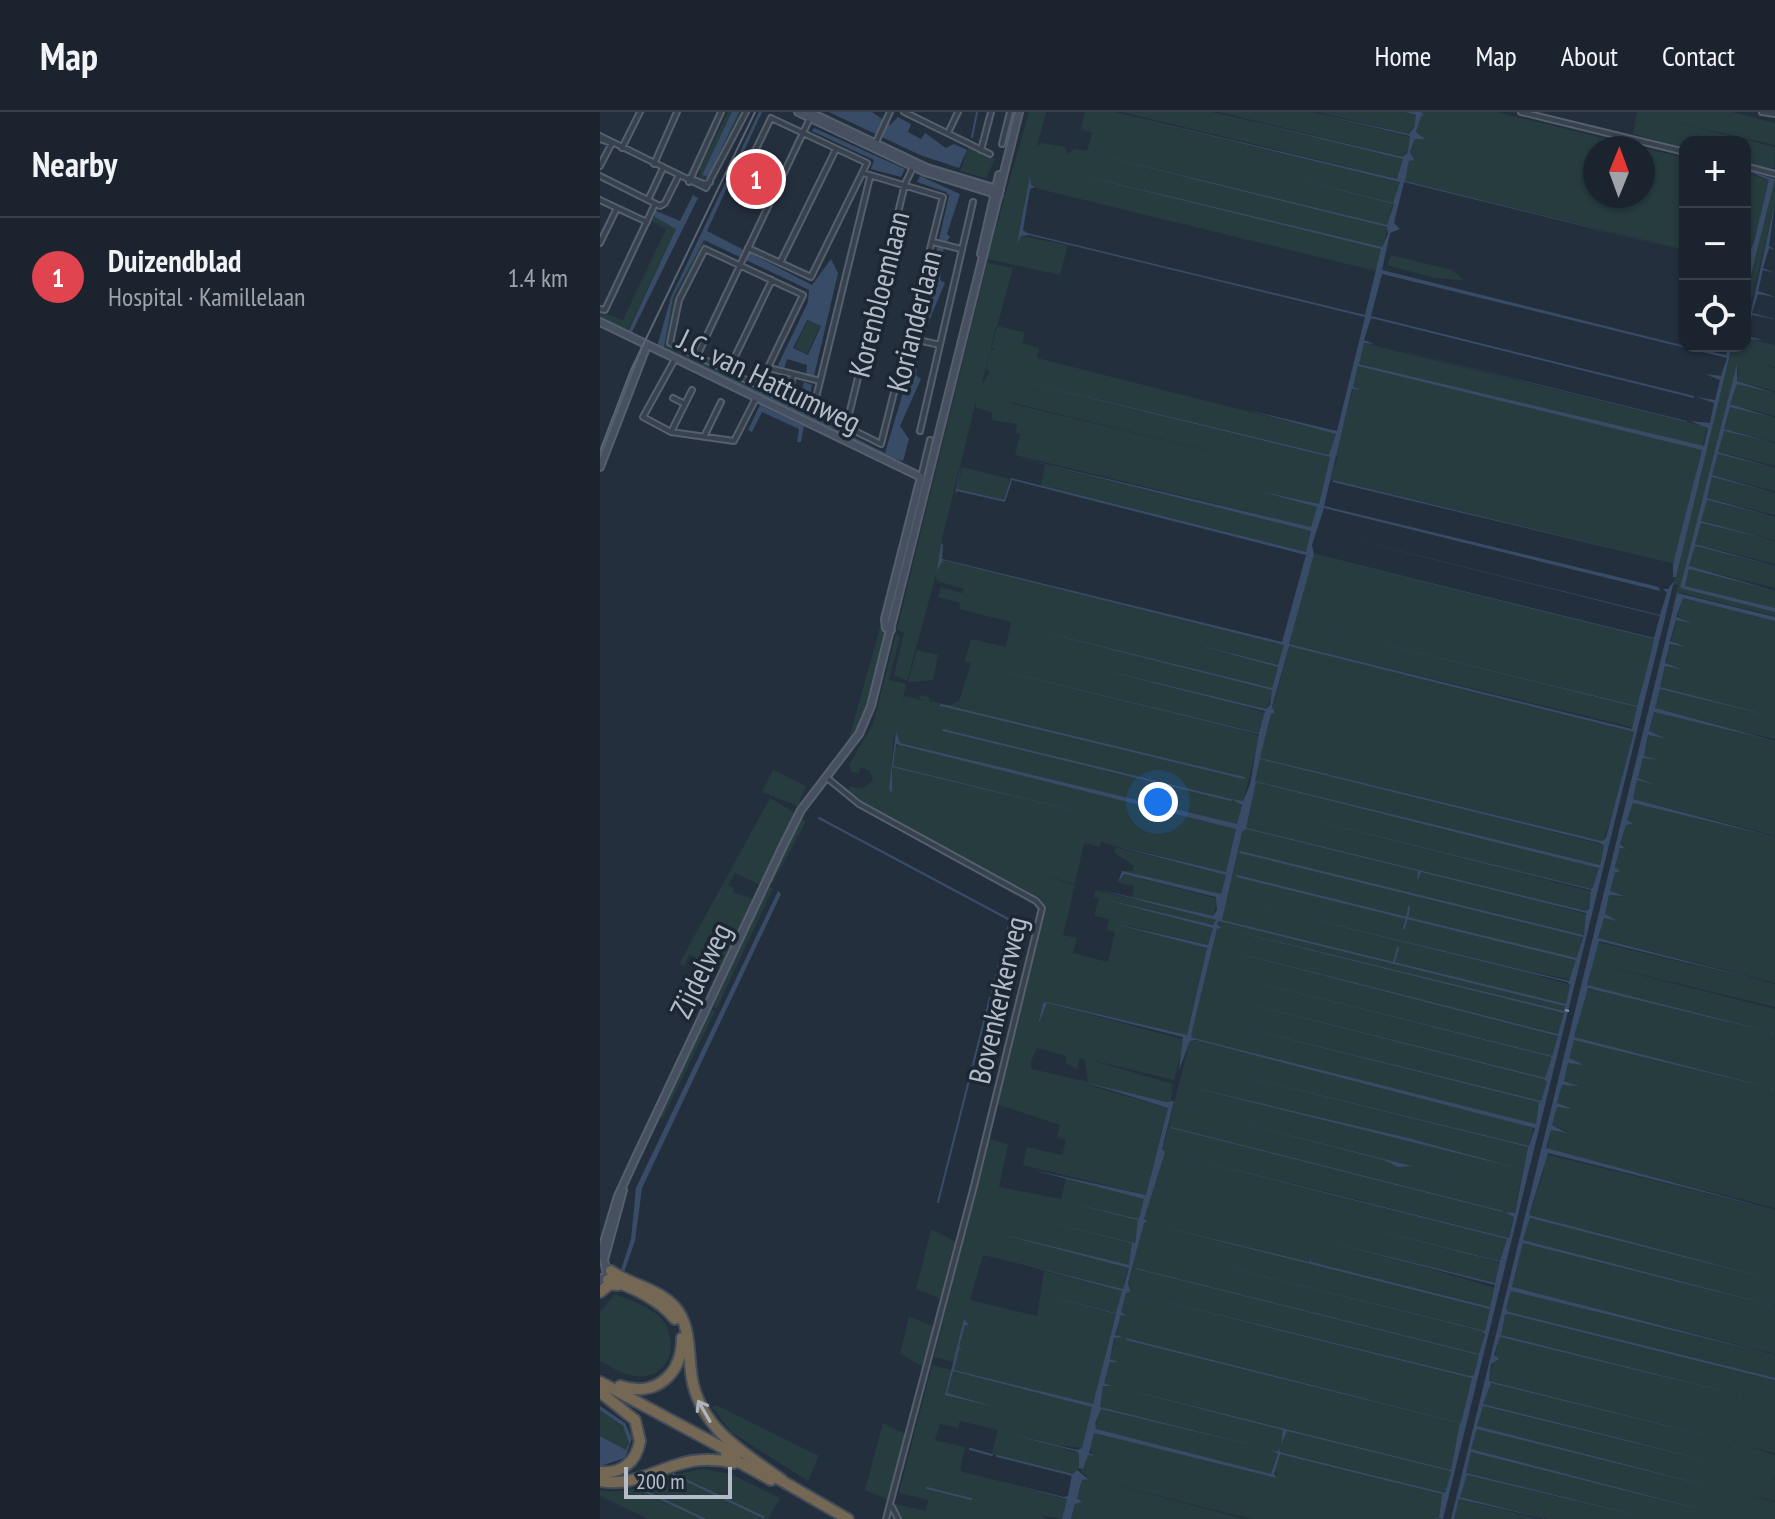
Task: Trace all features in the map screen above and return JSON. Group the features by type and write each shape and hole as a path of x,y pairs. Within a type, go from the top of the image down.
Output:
{"highway":[{"path":"604,1275 663,1297 682,1318 693,1383 716,1429 736,1450 839,1519"},
{"path":"600,1292 610,1284 627,1284 669,1311 682,1336 682,1355 671,1375 645,1390 633,1390 600,1380"},
{"path":"600,1380 848,1519"},
{"path":"600,1390 780,1482"},
{"path":"600,1390 635,1420 640,1441 629,1465 612,1472 600,1472"},
{"path":"600,1481 631,1480 677,1463 705,1459 735,1464 780,1482"}],"main road":[{"path":"798,112 950,180 997,192"},
{"path":"825,777 865,723 893,631 997,192 1019,112"},
{"name":"J.C. van Hattumweg","path":"600,322 921,477"},
{"path":"600,467 647,345"},
{"path":"893,631 886,628 885,619 921,477"},
{"name":"Zijdelweg","path":"604,1275 607,1243 623,1187 783,846 801,810 825,777"},
{"name":"Zijdelweg","path":"600,1254 607,1243"}],"street":[{"path":"622,148 640,112"},
{"path":"654,164 677,112"},
{"path":"689,180 721,112"},
{"path":"600,137 706,188 746,112"},
{"path":"874,145 890,112"},
{"path":"904,112 990,154"},
{"path":"924,122 929,112"},
{"path":"948,133 958,112"},
{"path":"981,150 991,112"},
{"path":"1002,144 1010,112"},
{"path":"1521,112 1679,151"},
{"path":"1762,112 1775,114"},
{"path":"697,356 810,115"},
{"path":"739,184 771,118 836,149 780,263"},
{"path":"600,166 612,143"},
{"name":"Korianderlaan","path":"836,149 867,163 863,173 870,177 905,184 943,197 911,339 883,442 879,443 814,412 870,177"},
{"name":"Korenbloemlaan","path":"846,427 905,184 914,165"},
{"path":"747,167 780,182"},
{"path":"648,200 663,168"},
{"path":"1751,168 1775,174"},
{"path":"747,249 811,277 863,173"},
{"path":"600,176 655,204 665,203 679,175"},
{"path":"600,200 647,222"},
{"path":"920,431 954,295 973,202"},
{"path":"602,310 655,204"},
{"path":"600,243 617,208"},
{"path":"935,242 961,249"},
{"path":"705,249 740,263 803,295 759,386 670,343 679,300 705,249"},
{"path":"728,371 772,280"},
{"path":"911,339 940,345"},
{"path":"675,359 643,417 671,432 734,441 756,398"},
{"path":"769,368 820,381"},
{"path":"790,389 793,375"},
{"path":"671,432 692,390"},
{"path":"673,398 685,404"},
{"path":"704,437 721,402"},
{"path":"921,477 930,440"},
{"name":"Bovenkerkerweg","path":"825,777 859,804 1036,901 1042,908 892,1507 886,1519"},
{"path":"892,1507 898,1519"}],"green space":[{"path":"728,112 732,112 703,174 707,177 739,112 743,112 709,181 699,181 700,168"},
{"path":"1029,112 1046,112 1037,147 1041,143 1065,147 1068,154 1074,149 1087,151 1092,133 1081,129 1085,112 1114,112 1400,182 1387,225 1338,214 1388,228 1382,248 1371,245 1382,249 1376,271 1035,188 1031,185 1031,176 1021,236 1068,245 1060,275 987,259"},
{"path":"1122,112 1212,112 1404,159 1397,179"},
{"path":"1219,112 1310,112 1410,137 1409,149 1403,157"},
{"path":"1317,112 1405,112 1416,115 1414,128 1409,134"},
{"path":"1421,112 1496,112 1595,136 1583,136 1583,208 1655,208 1655,151 1679,157 1679,249 1404,181 1415,138 1425,139 1416,132"},
{"path":"1637,112 1732,112 1775,123 1775,145 1751,140 1751,136 1735,136 1664,120 1730,136 1679,136 1679,146 1655,140 1655,136 1633,134"},
{"path":"1751,141 1775,147 1774,169 1751,164"},
{"path":"969,146 995,159 986,178 960,171"},
{"path":"1751,175 1770,180 1751,252"},
{"path":"1775,181 1775,202 1751,302 1751,268"},
{"path":"652,215 676,229 627,332 600,319 600,312 623,320 666,229 650,220"},
{"path":"706,241 678,300 669,343 752,385 750,389 664,347 673,297 701,242"},
{"path":"980,252 889,625 887,621"},
{"path":"1391,255 1452,270 1464,280 1434,278 1387,265"},
{"path":"987,263 1013,268 997,326 1025,332 1022,343 1039,348 1037,358 1337,434 1329,455 993,374 1330,457 1319,504 1271,494 1317,507 1311,527 1015,455 1020,434 1016,433 1017,424 992,420 992,412 976,408 976,401 942,539 938,570 942,559 1284,645 1279,665 1194,645 1278,667 1272,688 1189,669 1273,690 1266,709 1214,697 1266,713 1259,733 1229,725 1260,736 1243,801 1232,800 1242,804 1237,825 900,743 894,733 891,768 894,748 899,744 1236,828 1227,872 1101,842 1100,847 1084,843 1075,884 1039,874 1075,885 1063,935 1077,938 1073,953 1108,962 1115,932 1107,930 1109,919 1094,916 1099,898 1094,897 1095,890 1150,903 1132,897 1134,886 1119,883 1124,874 1218,899 1213,916 1177,909 1216,920 1214,925 1199,922 1213,928 1208,945 1113,922 1207,947 1187,1035 1047,1002 1043,1003 1038,1024 1047,1003 1185,1040 1174,1080 1087,1059 1173,1084 1171,1100 1166,1102 1088,1085 1168,1108 1146,1195 1023,1165 1027,1147 1062,1155 1066,1140 1057,1137 1060,1125 996,1104 1037,944 1043,904 848,793 850,787 864,788 873,780 870,771 860,767 859,773 852,772 849,765 873,724 896,634 900,637 889,680 906,684 902,704 905,696 925,701 919,698 921,695 929,697 929,701 950,705 959,701 971,663 965,661 971,639 1006,647 1011,622 959,609 960,603 938,597 941,587 962,593 964,589 937,581 936,575 907,681 894,675 904,633 897,629","holes":["991,347 995,350 991,350 986,370 990,372 981,386","1010,402 1308,475 1010,403","1037,1048 1066,1056 1066,1063 1077,1069 1079,1058 1085,1060 1088,1082 1032,1069 1030,1064"]},
{"path":"807,321 820,326 807,354 795,348"},
{"path":"1751,339 1775,345 1775,367 1760,364 1775,368 1775,391 1737,381 1739,365 1681,588 1775,612 1775,616 1681,593 1677,594 1675,611 1672,608 1678,585 1673,585 1731,352 1751,352"},
{"path":"1364,343 1707,427 1675,564 1330,479 1353,389 1362,390 1353,387 1358,365 1467,392 1359,363"},
{"path":"1737,383 1775,393 1775,416 1730,404"},
{"path":"1730,406 1775,418 1775,442 1724,429"},
{"path":"1723,431 1775,443 1775,466 1718,452"},
{"path":"1718,454 1775,468 1775,491 1712,475"},
{"path":"1045,465 1311,531 1306,552 1041,486"},
{"path":"962,467 1010,479 1004,501 957,489"},
{"path":"1712,477 1775,493 1775,515 1707,498"},
{"path":"1706,500 1775,517 1775,540 1701,522"},
{"path":"1700,523 1775,541 1775,564 1695,544"},
{"path":"1694,546 1775,566 1775,588 1689,567"},
{"path":"1311,555 1654,639 1635,728 1289,644"},
{"path":"1689,569 1775,591 1775,608 1685,586"},
{"path":"1682,598 1775,621 1775,739 1703,723 1775,741 1775,836 1633,799 1637,780 1654,783 1638,778 1643,758 1659,760 1644,756 1654,712 1672,715 1655,708 1659,689 1682,694 1660,687"},
{"path":"881,624 887,634 863,719 847,745"},
{"path":"1289,646 1634,732 1612,819 1602,841 1326,774 1604,845 1600,865 1402,818 1599,868 1592,889 1491,865 1593,892 1587,911 1525,897 1588,915 1572,980 1505,966 1570,985 1566,1004 1526,995 1566,1006 1559,1034 1398,994 1558,1036 1548,1078 1544,1079 1547,1081 1536,1124 1312,1069 1534,1126 1529,1146 1358,1105 1528,1147 1509,1238 1264,1176 1508,1239 1500,1261 1468,1253 1502,1264 1495,1283 1399,1260 1496,1288 1449,1470 1451,1472 1445,1493 1279,1451 1442,1494 1438,1519 1251,1519 1092,1479 1246,1519 1071,1519 1082,1480 1088,1478 1081,1471 1088,1455 1092,1455 1089,1446 1093,1433 1277,1476 1275,1469 1271,1474 1098,1431 1094,1423 1104,1385 1107,1385 1104,1383 1110,1362 1117,1362 1110,1359 1121,1315 1128,1315 1121,1312 1190,1041 1200,1041 1190,1036 1242,832 1246,829 1252,786"},
{"path":"917,650 938,655 933,680 908,682"},
{"path":"773,770 806,786 798,806 762,792"},
{"path":"770,798 795,813 760,885 735,873 728,885 734,888 733,892 753,899 721,967 708,967 690,954 684,966 679,964"},
{"path":"1633,802 1775,837 1775,983 1598,938 1604,918 1618,921 1605,914 1609,895 1623,897 1610,891 1615,871 1619,872 1615,868 1620,848 1626,849 1620,844 1626,825 1632,825 1627,820"},
{"path":"800,819 806,821 772,884 770,881"},
{"path":"1115,847 1226,874 1221,894 1122,871 1132,871 1134,866 1115,853"},
{"path":"766,888 773,888 717,1008 713,1007"},
{"path":"1597,942 1775,984 1775,1007 1597,964 1775,1009 1775,1208 1547,1150 1551,1130 1568,1132 1552,1125 1557,1107 1572,1109 1557,1103 1562,1085 1575,1085 1563,1079 1567,1062 1574,1063 1569,1058 1586,989 1602,990 1587,985"},
{"path":"710,1009 715,1011 663,1118 659,1116"},
{"path":"988,1139 1008,1144 999,1187 1061,1199 1066,1178 1145,1199 1123,1289 983,1255 970,1300 1037,1316 1044,1271 1122,1291 1116,1313 1059,1299 1116,1314 1082,1448 1048,1444 1079,1453 1079,1468 1074,1474 992,1454 998,1430 960,1421 958,1428 940,1424 935,1440 965,1447 960,1471 1067,1499 1062,1519 1039,1515 1048,1519 892,1519 896,1504 926,1511 928,1500 899,1493 932,1365 1072,1401 953,1370 966,1320 954,1362 934,1357"},
{"path":"1545,1154 1775,1210 1775,1305 1771,1305 1775,1306 1775,1354 1512,1288 1523,1243 1647,1273 1523,1240 1530,1218 1580,1230 1529,1215 1543,1174"},
{"path":"931,1229 958,1243 944,1300 916,1289"},
{"path":"1511,1291 1775,1355 1775,1453 1748,1447 1775,1455 1775,1478 1770,1477 1775,1479 1775,1501 1744,1494 1775,1502 1775,1519 1547,1519 1459,1497 1467,1475 1579,1502 1465,1473 1471,1452 1613,1487 1471,1449 1477,1428 1562,1449 1477,1426 1482,1406 1647,1446 1482,1404 1488,1383 1505,1385 1488,1381 1500,1337 1651,1373 1500,1335"},
{"path":"615,1294 650,1309 666,1326 671,1347 664,1365 657,1372 635,1376 600,1361 600,1312"},
{"path":"909,1316 937,1328 924,1367 900,1354"},
{"path":"716,1405 819,1456 808,1481 731,1432 712,1407"},
{"path":"600,1410 626,1431 627,1451 600,1436"},
{"path":"883,1423 909,1436 892,1501 865,1490"},
{"path":"705,1469 733,1475 780,1498 768,1519 648,1519 600,1496 600,1490 627,1490"},
{"path":"1459,1499 1540,1519 1454,1519"}],"water":[{"path":"732,112 739,112 708,177 702,175"},
{"path":"759,112 762,112 707,231 812,285 831,259 838,273 814,376 806,375 807,365 787,359 784,369 778,365 808,302 809,290 704,240 673,297 664,347 760,392 765,390 772,377 782,377 777,400 798,405 804,382 812,385 806,413 885,453 905,386 949,196 946,192 917,182 920,176 960,194 947,234 950,237 944,245 940,280 945,283 920,342 916,375 921,379 900,426 909,439 903,461 884,456 657,347 671,297","holes":["807,320 821,326 808,355 793,348"]},
{"path":"829,112 872,112 890,125 898,117 911,124 908,132 921,139 925,133 946,148 954,144 967,150 959,168 920,155"},
{"path":"1114,112 1397,179 1403,159 1212,112 1403,157 1408,152 1410,136 1310,112 1409,134 1414,128 1416,115 1405,112 1421,112 1424,116 1421,116 1416,132 1425,139 1415,139 1410,152 1414,160 1409,161 1405,181 1679,250 1404,182 1394,223 1400,229 1390,233 1382,270 1679,346 1382,274 1371,316 1694,398 1371,318 1364,340 1374,344 1364,343 1359,364 1704,446 1708,428 1690,421 1710,423 1714,403 1697,397 1715,400 1720,380 1705,374 1721,376 1727,358 1702,352 1726,355 1731,352 1676,577 1673,577 1673,564 1702,450 1358,366 1353,387 1362,390 1352,389 1324,506 1659,587 1660,591 1324,508 1289,644 1632,729 1637,707 1297,623 1637,706 1654,639 1316,555 1654,638 1660,616 1320,531 1660,615 1667,593 1663,589 1668,589 1674,581 1443,1519 1435,1517 1439,1517 1442,1494 1280,1454 1274,1474 1277,1478 1094,1433 1089,1453 1094,1456 1088,1455 1083,1469 1079,1468 1079,1453 1075,1451 1001,1432 1077,1450 1082,1448 1092,1407 953,1371 947,1393 995,1407 945,1395 964,1319 969,1325 965,1325 959,1347 962,1350 959,1349 954,1370 1093,1404 1116,1314 1039,1294 1116,1313 1122,1291 1021,1264 1123,1289 1129,1268 997,1233 1129,1265 1132,1243 1035,1219 1135,1243 1138,1220 1066,1202 1139,1219 1144,1199 1033,1170 1146,1195 1168,1108 1088,1083 1166,1102 1174,1101 1162,1149 1165,1152 1128,1283 1130,1292 1126,1293 1121,1312 1128,1316 1121,1315 1115,1335 1123,1337 1114,1338 1110,1359 1118,1362 1110,1362 1104,1383 1111,1386 1103,1386 1100,1407 1268,1449 1101,1409 1095,1423 1096,1429 1271,1474 1278,1454 1271,1450 1278,1452 1279,1448 1280,1452 1291,1455 1445,1493 1451,1472 1287,1431 1281,1445 1283,1430 1116,1387 1451,1470 1460,1423 1126,1338 1461,1423 1472,1378 1133,1294 1470,1376 1474,1375 1479,1355 1135,1268 1479,1354 1485,1334 1482,1331 1141,1246 1485,1331 1490,1309 1151,1224 1309,1262 1311,1259 1311,1262 1490,1307 1495,1285 1322,1240 1495,1283 1500,1262 1359,1226 1500,1261 1507,1239 1168,1153 1509,1238 1514,1217 1505,1212 1515,1213 1528,1147 1188,1063 1529,1146 1535,1128 1196,1040 1190,1041 1179,1070 1183,1037 1047,1003 1038,1025 1043,1003 1047,1002 1187,1035 1207,948 1112,923 1208,945 1213,928 1099,898 1213,925 1216,920 1096,889 1213,916 1217,910 1216,897 1124,874 1118,883 1122,871 1221,894 1226,875 1104,843 1226,872 1236,829 896,744 893,766 1108,819 892,767 892,793 889,789 896,732 900,743 1237,824 1242,805 1231,799 1243,801 1250,785 1259,734 969,663 1259,733 1265,711 1099,669 1266,709 1270,705 1272,690 1022,627 1272,688 1278,667 1193,644 1278,665 1284,645 943,560 937,571 941,545 943,543 942,559 1282,642 1306,555 1012,480 1005,502 957,491 955,494 962,460 957,489 1004,500 1011,478 1306,552 1311,531 1019,458 1311,527 1317,507 1263,492 1319,504 1330,457 992,374 1329,455 1336,434 1247,410 1337,431 1365,317 1029,235 1021,236 1017,244 1030,176 1031,185 1035,187 1030,189 1023,230 1027,233 1365,315 1381,249 1059,170 1382,247 1388,234 1387,227 1081,151 1387,225 1394,204 1279,175 1393,203 1400,182","holes":["1289,646 1634,732 1606,838 1602,841 1260,758 1271,714 1275,713 1272,707","1260,759 1600,843 1604,846 1600,865 1255,781","1256,782 1599,868 1592,889 1253,805 1591,890 1589,909 1586,911 1246,828","1246,829 1418,871 1417,881 1421,872 1586,913 1584,935 1569,981 1229,899 1567,982 1570,985 1566,1004 1222,920 1242,832","1219,921 1565,1006 1564,1011 1221,928 1217,924","1221,928 1564,1013 1558,1034 1217,948 1558,1036 1552,1056 1211,971 1552,1057 1545,1078 1205,993 1544,1079 1547,1082 1541,1101 1200,1017 1539,1102 1536,1124 1193,1038 1191,1035 1217,929"]},
{"path":"814,128 905,169 901,177 871,169 874,160 812,131"},
{"path":"1751,172 1775,179 1751,274 1751,249 1769,180"},
{"path":"693,195 698,198 632,332 641,339 600,320 628,332 676,229 655,217 654,210 680,221"},
{"path":"1775,202 1769,246 1775,250 1769,248 1763,268 1775,273 1763,270 1758,291 1775,297 1758,294 1752,313 1775,319 1752,315 1751,319 1751,312"},
{"path":"1377,345 1687,421 1687,422"},
{"path":"1737,364 1737,381 1775,393 1737,384 1730,404 1775,418 1730,407 1724,429 1775,443 1724,431 1718,452 1775,468 1718,454 1712,475 1775,493 1712,477 1707,498 1775,517 1707,500 1701,521 1775,541 1701,523 1695,544 1775,566 1695,546 1689,566 1775,591 1689,569 1685,586 1775,608 1775,612 1680,588"},
{"path":"760,405 804,426 801,442 797,442 799,429 762,412 752,432 748,430"},
{"path":"1333,480 1668,562 1333,482"},
{"path":"1677,593 1775,617 1775,621 1683,598 1676,617 1692,623 1676,620 1670,641 1686,647 1670,644 1665,663 1681,669 1665,666 1660,687 1775,717 1660,689 1655,708 1775,741 1654,712 1649,731 1665,738 1648,735 1644,756 1660,760 1643,758 1638,778 1654,784 1637,780 1633,799 1775,837 1633,803 1627,820 1633,824 1626,825 1620,844 1626,849 1620,848 1615,867 1620,872 1615,872 1610,891 1624,896 1609,895 1605,914 1618,921 1604,918 1598,938 1775,984 1599,941 1587,985 1775,1033 1588,988 1574,1037 1775,1089 1574,1040 1569,1058 1584,1065 1568,1063 1564,1081 1579,1086 1562,1085 1557,1103 1573,1109 1557,1107 1552,1125 1567,1133 1551,1130 1546,1148 1775,1210 1548,1153 1529,1215 1775,1280 1530,1218 1523,1240 1775,1306 1523,1243 1512,1287 1775,1355 1511,1291 1506,1309 1509,1313 1505,1315 1501,1335 1743,1396 1500,1337 1494,1355 1499,1359 1491,1364 1489,1381 1732,1442 1491,1383 1483,1404 1726,1465 1483,1406 1477,1426 1721,1489 1477,1429 1471,1449 1715,1513 1471,1452 1466,1473 1652,1519 1467,1475 1460,1497 1547,1519 1459,1499 1454,1519 1451,1519"},
{"path":"778,891 781,894 642,1188 635,1241 623,1275 620,1273 631,1239 636,1188"},
{"path":"1182,1085 1408,1138 1521,1169"},
{"path":"1177,1107 1412,1166 1398,1167 1384,1160"},
{"path":"1171,1128 1503,1211 1503,1212"},
{"path":"600,1406 625,1423 632,1438 625,1458 600,1466 600,1436 626,1450 629,1443 623,1426 600,1410"},
{"path":"1077,1470 1088,1479 1082,1480 1077,1498 1082,1502 1075,1504 1071,1519 1062,1519 1067,1499 987,1478 1064,1497 1068,1496 1072,1475"}],"waterway":[{"path":"972,137 977,112"},
{"path":"941,705 1244,778"},
{"path":"943,730 1231,800"},
{"path":"819,818 1010,920 992,993"},
{"path":"1240,852 1583,936"},
{"path":"1237,876 1407,918 1409,907"},
{"path":"1404,928 1407,918 1576,959"},
{"path":"1394,962 1398,948"},
{"path":"938,1202 990,998"},
{"path":"1509,1313 1775,1379"},
{"path":"970,1449 992,1455"},
{"path":"997,1456 1073,1475"},
{"path":"673,1474 763,1517"},
{"path":"638,1488 704,1519"},
{"path":"927,1488 971,1499"}],"ferry route":[{"path":"1565,1010 1569,1011"}],"tram line":[{"path":"600,451 631,370 755,112"}],"place":[{"name":"Duizendblad","path":"756,179"}]}
